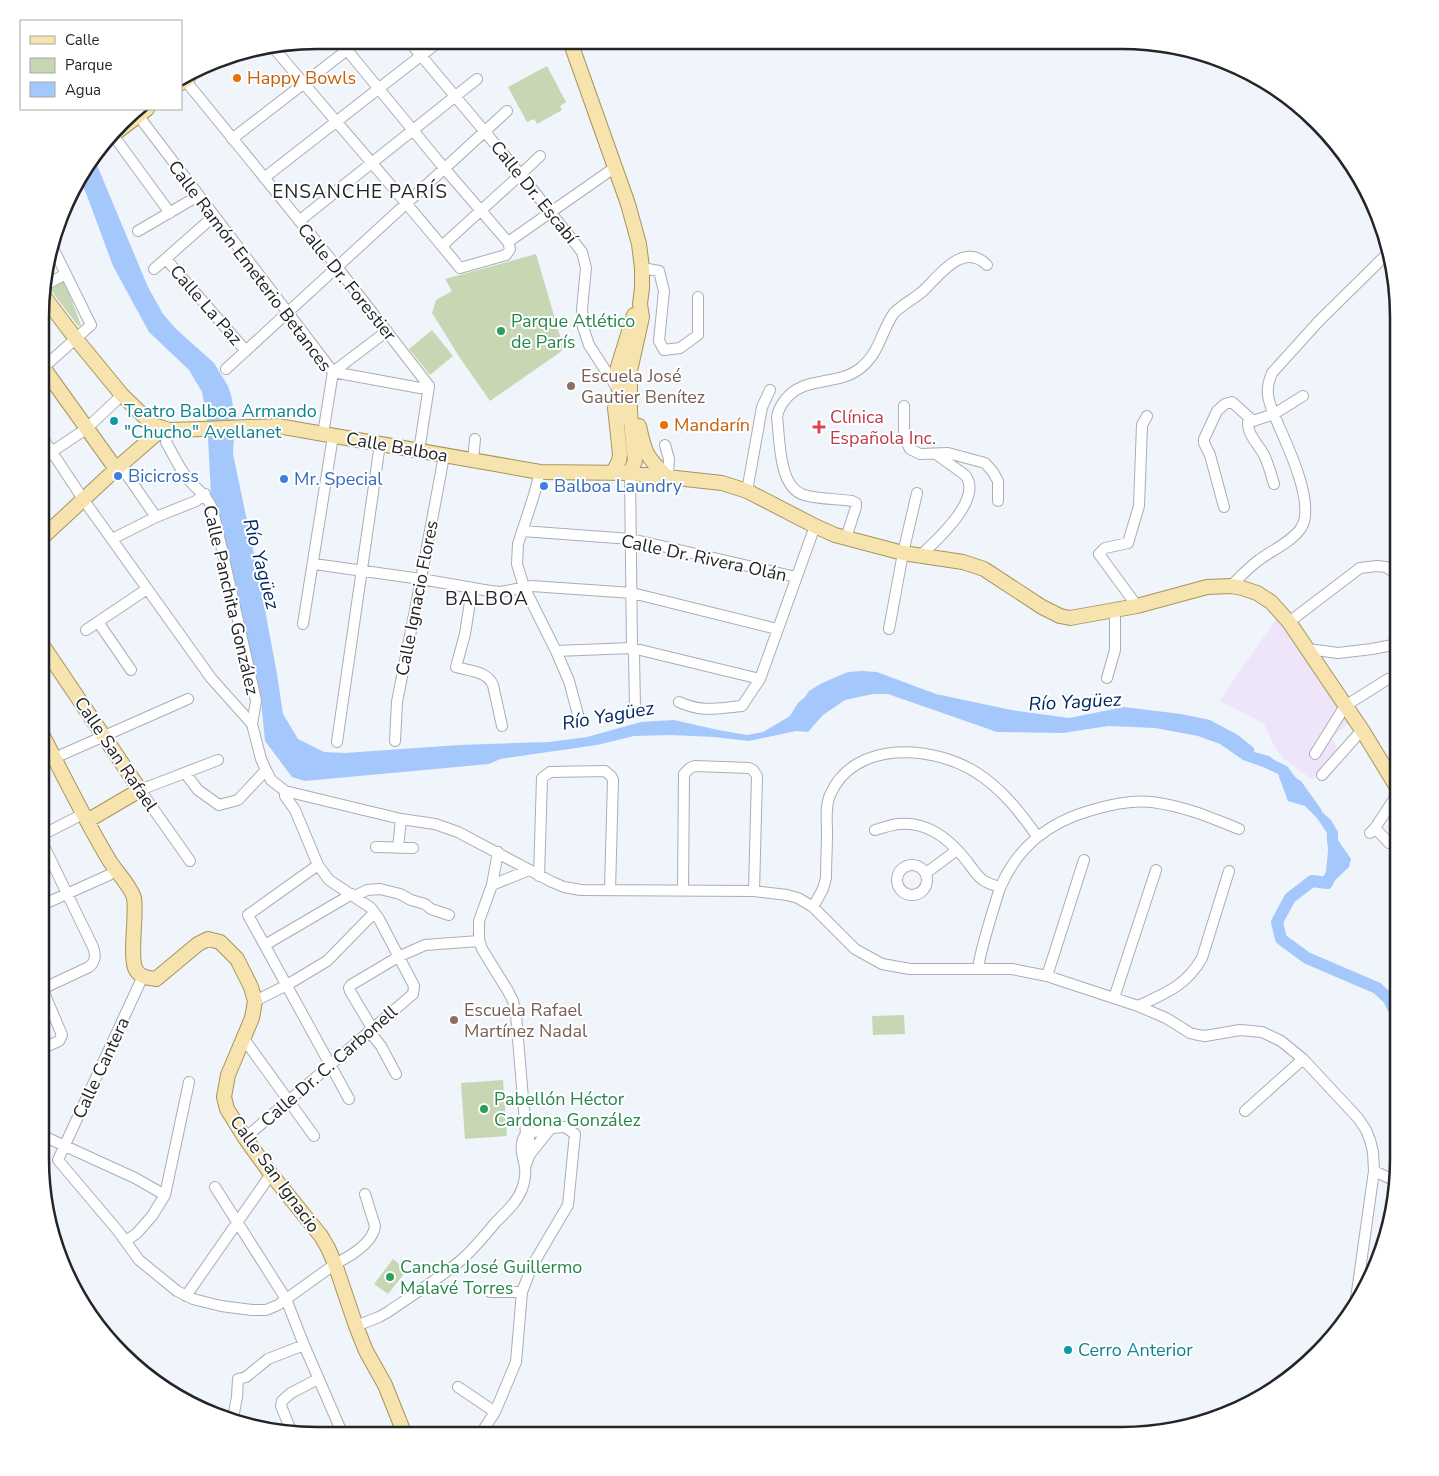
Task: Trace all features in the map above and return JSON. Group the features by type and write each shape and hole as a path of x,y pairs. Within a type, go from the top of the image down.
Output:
{"main road":[{"path":"573,49 628,204 639,244 642,268 640,304 642,317 630,371 634,461 628,467"},
{"path":"49,303 122,395 153,425 166,429"},
{"path":"628,467 617,370 634,312 640,304"},
{"path":"49,376 86,429 118,467"},
{"path":"613,472 620,461 614,400 618,392"},
{"path":"630,402 638,420 647,457 669,477"},
{"name":"Calle Balboa","path":"166,429 278,426 540,472 613,472 628,467 669,477 722,483 747,491 835,535 903,553 963,562 984,568 1042,607 1060,616 1070,618 1115,611 1207,587 1231,586 1249,590 1271,602 1289,622 1362,730 1390,776"},
{"path":"49,530 155,434 166,429"},
{"name":"Calle San Rafael","path":"49,655 140,790"},
{"path":"49,763 85,818 108,859 132,893 135,916 133,963 136,970 143,976"},
{"path":"85,818 140,790"},
{"name":"Calle San Ignacio","path":"143,976 159,977 198,944 208,939 220,942 237,959 251,987 254,1001 252,1018 228,1075 224,1097 227,1109 271,1174 321,1236 335,1264 366,1351 385,1385 402,1427"}],"street":[{"name":"Calle Dr. Escabí","path":"415,49 521,175 582,252 586,268 582,309 583,327 589,345 618,392"},
{"path":"264,178 430,49"},
{"path":"232,139 303,83 347,50 412,130 508,242 510,249 506,255 460,268 442,246 336,122 303,83 277,52"},
{"path":"299,221 370,162 476,79"},
{"name":"Calle Dr. Forestier","path":"186,83 337,267 429,386"},
{"path":"226,369 507,111"},
{"name":"Calle Ramón Emeterio Betances","path":"142,114 198,196 333,372 314,564 303,624"},
{"path":"116,139 170,213"},
{"path":"442,246 540,156"},
{"path":"508,242 614,168"},
{"path":"138,231 198,196"},
{"path":"154,269 214,216"},
{"path":"49,363 91,325 56,255"},
{"path":"846,538 856,504 852,501 805,496 795,490 785,474 778,412 790,393 798,388 810,383 840,378 858,370 865,364 877,350 894,313 923,290 939,273 953,262 965,257 972,257 980,259 987,265"},
{"path":"1231,586 1252,565 1292,538 1302,527 1305,520 1306,506 1302,487 1268,396 1269,379 1272,373 1319,321 1383,258"},
{"name":"Calle La Paz","path":"166,259 246,351"},
{"path":"642,268 659,271 664,291 659,341 664,350 680,348 698,335 698,298"},
{"path":"51,282 66,274"},
{"path":"333,372 387,331"},
{"path":"333,372 420,388 429,386 419,451"},
{"path":"747,491 762,407 770,390"},
{"path":"49,453 86,429 122,395"},
{"path":"1224,507 1210,455 1204,443 1204,439 1218,411 1225,404 1232,402 1253,421 1274,414 1303,396"},
{"path":"904,406 904,430 908,446 912,451 920,454 948,453 980,460 987,464 998,481 998,502"},
{"path":"1137,606 1099,554 1105,548 1128,543 1139,506 1142,425 1147,416"},
{"path":"1249,417 1247,423 1252,438 1264,456 1274,484"},
{"name":"Calle Panchita González","path":"166,429 166,442 176,461 187,478 205,494 213,510 256,701 252,724"},
{"path":"472,460 475,439"},
{"path":"337,742 380,444"},
{"path":"665,445 669,460 669,477"},
{"path":"921,555 943,534 964,508 970,487 965,475 936,454"},
{"path":"49,455 83,499 211,678 252,724 266,770 271,780 285,791 447,828 498,852 539,876 564,887 581,890 683,890 786,895 798,898 813,907 855,949 882,964 910,969 1012,969 1047,976 1138,1006 1166,1018 1198,1036 1240,1030 1262,1032 1281,1041 1303,1059 1358,1118 1366,1130 1373,1152 1374,1171 1358,1287"},
{"name":"Calle Ignacio Flores","path":"395,741 397,702 422,580 444,456"},
{"path":"669,477 676,457"},
{"path":"118,467 156,517"},
{"path":"628,467 635,708"},
{"path":"540,472 518,544 517,564 524,587 556,651 568,681 580,722"},
{"path":"889,629 903,553 917,493"},
{"path":"112,539 156,517 196,501 205,494"},
{"path":"680,702 700,709 742,706 760,679 815,526"},
{"name":"Calle Dr. Rivera Olán","path":"522,531 631,539 796,577"},
{"path":"314,564 501,592 532,586 632,593 777,629"},
{"path":"1289,622 1360,568 1378,566 1390,570"},
{"path":"472,588 465,634 456,667 484,675 491,680 502,726"},
{"path":"86,630 147,589"},
{"path":"1107,678 1116,650 1115,611"},
{"path":"98,622 132,670"},
{"path":"1308,649 1338,653 1390,646"},
{"path":"556,651 632,648 760,679"},
{"path":"1315,754 1346,706 1390,679"},
{"path":"49,761 188,700"},
{"path":"1322,775 1362,730"},
{"path":"813,907 823,889 826,878 827,808 830,796 837,781 848,770 872,756 908,752 933,755 960,763 978,773 996,787 1015,806 1037,836"},
{"path":"140,790 218,760"},
{"path":"683,890 684,774 695,766 749,768 753,770 756,776 754,892"},
{"path":"185,773 198,790 218,805 238,800 266,770"},
{"path":"539,876 542,778 550,772 605,771 613,780 610,890"},
{"name":"Calle San Rafael","path":"140,790 190,861"},
{"path":"285,791 285,796 295,810 318,865 329,880 366,904 374,912 398,957"},
{"path":"978,968 981,951 1000,888 1029,844 1037,836 1061,822 1102,807 1135,802 1155,802 1183,808 1239,829"},
{"path":"1389,843 1372,830 1390,805"},
{"path":"49,831 85,818"},
{"path":"398,848 401,819"},
{"path":"875,830 896,824 908,824 931,829 940,834 958,850 980,879 989,885 1000,888"},
{"path":"376,847 412,848"},
{"path":"926,872 958,850"},
{"path":"498,852 492,885 479,921 479,942 513,1001 516,1015 526,1134 529,1138 530,1154"},
{"path":"49,857 95,953 95,959 91,965 49,985"},
{"path":"1047,976 1084,860"},
{"path":"318,865 248,915 350,1099"},
{"path":"492,885 529,870"},
{"path":"1114,998 1156,870"},
{"path":"1138,1006 1179,985 1196,968 1202,958 1230,871"},
{"path":"49,903 109,875"},
{"path":"265,945 353,895 367,890 380,889 400,894 425,904 431,909 449,915"},
{"path":"254,1001 287,985 327,961 374,912"},
{"path":"396,1074 349,988 356,981 398,957 425,945 479,942"},
{"name":"Calle Dr. C. Carbonell","path":"245,1138 413,994 414,986 398,957"},
{"name":"Calle Cantera","path":"126,1241 58,1160 143,976"},
{"path":"49,1004 62,1033 59,1040 49,1045"},
{"path":"244,1039 314,1136"},
{"path":"1245,1111 1303,1059"},
{"path":"189,1082 163,1201 152,1216 126,1241 135,1255 146,1266 186,1296 221,1306 260,1310 271,1308 346,1258 369,1239 372,1235 374,1222 365,1194"},
{"path":"485,1427 495,1412 516,1362 522,1292 532,1266 568,1205 575,1134 565,1127 526,1134 522,1139 523,1162 525,1166"},
{"path":"356,1326 388,1312 461,1260 518,1197 524,1184 525,1166 530,1154 552,1128"},
{"path":"49,1139 134,1178 165,1195"},
{"path":"1374,1171 1390,1178"},
{"path":"186,1296 271,1174"},
{"path":"214,1187 286,1299 339,1427"},
{"path":"490,1292 522,1292"},
{"path":"234,1414 238,1379 246,1377 268,1359 304,1345"},
{"path":"289,1426 281,1406 282,1401 291,1393 318,1379"},
{"path":"458,1387 495,1412"}],"shaded area":[{"path":"1279,615 1351,722 1332,737 1338,751 1313,780 1285,760 1276,749 1264,724 1219,701"}],"green space":[{"path":"547,66 566,102 560,106 562,110 537,124 534,119 527,122 508,87"},
{"name":"Parque Atlético de París","path":"536,254 563,349 490,401 432,313 436,300 452,291 445,279"},
{"path":"64,280 81,325 78,326 50,289"},
{"path":"432,330 453,356 430,375 409,349"},
{"path":"904,1015 905,1034 873,1035 872,1016"},
{"name":"Pabellón Héctor Cardona González","path":"503,1080 507,1136 465,1139 461,1083"},
{"name":"Cancha José Guillermo Malavé Torres","path":"393,1259 407,1270 388,1294 374,1284"}],"water":[{"path":"97,164 148,287 163,314 176,329 214,363 228,386 235,418 233,454 258,573 283,714 298,739 324,752 345,753 459,745 549,742 587,737 641,722 674,720 747,735 763,732 790,716 809,691 822,683 848,672 877,672 936,694 1011,710 1069,718 1124,707 1181,714 1210,720 1238,735 1254,748 1254,752 1269,756 1287,766 1296,778 1301,781 1322,812 1331,820 1338,832 1338,840 1351,859 1349,867 1331,884 1327,883 1327,833 1317,818 1305,806 1288,801 1278,774 1243,760 1220,744 1198,736 1155,728 1108,726 1063,733 997,732 888,694 873,694 845,700 823,715 808,732 796,731 749,741 671,735 634,736 597,745 500,759 489,764 305,781 292,777 265,741 260,691 211,495 207,419 202,392 189,370 149,332 113,266 83,187"}],"waterway":[{"name":"Río Yagüez","path":"1334,869 1327,883 1312,881 1290,898 1277,922 1281,939 1307,958 1377,988 1390,1001"}],"place":[{"name":"Happy Bowls","path":"237,78"},
{"name":"Parque Atlético de París","path":"501,331"},
{"name":"Escuela José Gautier Benítez","path":"571,386"},
{"name":"Teatro Balboa Armando \"Chucho\" Avellanet","path":"114,421"},
{"name":"Mandarín","path":"664,425"},
{"name":"Clínica Española Inc.","path":"819,427"},
{"name":"Bicicross","path":"118,476"},
{"name":"Mr. Special","path":"284,479"},
{"name":"Balboa Laundry","path":"544,486"},
{"name":"Escuela Rafael Martínez Nadal","path":"454,1020"},
{"name":"Pabellón Héctor Cardona González","path":"484,1109"},
{"name":"Cancha José Guillermo Malavé Torres","path":"390,1277"},
{"name":"Cerro Anterior","path":"1068,1350"}],"district":[{"name":"ENSANCHE PARÍS","path":"360,192"},
{"name":"BALBOA","path":"487,599"}]}
